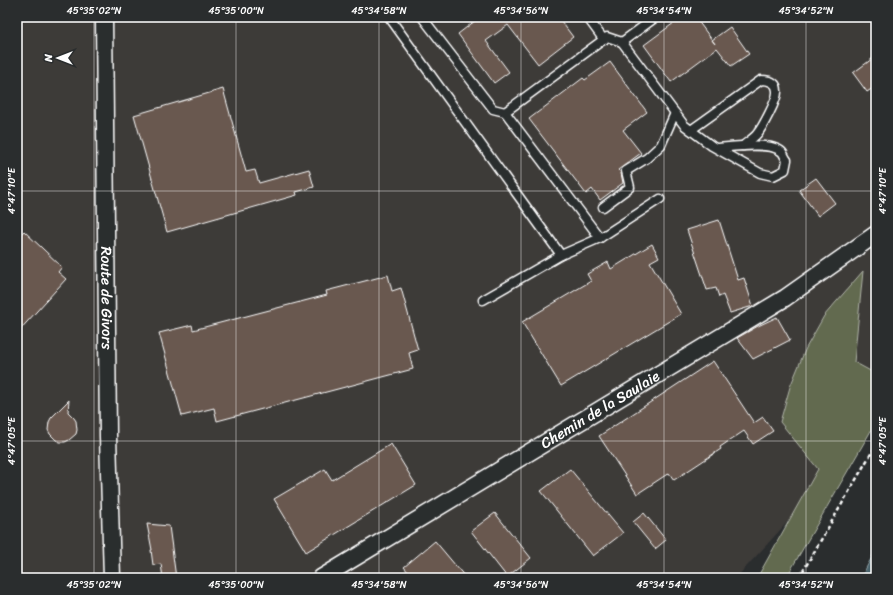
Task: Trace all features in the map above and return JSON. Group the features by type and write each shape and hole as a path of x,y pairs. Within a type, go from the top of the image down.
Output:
{"street":[{"name":"Route de Givors","path":"104,17 108,436 112,578"},
{"name":"Chemin de la Saulaie","path":"321,578 785,298 876,234"}],"lane":[{"path":"389,17 561,255"},
{"path":"422,17 493,109 506,112 600,238"},
{"path":"587,17 604,40"},
{"path":"622,42 656,17"},
{"path":"506,112 607,38 622,42 684,125 717,148 760,173 773,176 785,170 787,160 782,152 770,146 717,148"},
{"path":"691,130 761,80 769,80 774,84 777,91 774,104 757,134 742,146"},
{"path":"603,207 630,187 626,171 647,158 662,145 675,113"},
{"path":"483,300 561,255 600,238 660,199"}],"path":[{"path":"799,578 876,445"}],"shaded area":[{"path":"17,17 876,17 876,396 805,503 736,578 17,578"}],"green space":[{"path":"863,271 854,362 876,374 876,422 786,578 757,578 818,469 780,422 790,387 806,348 824,316"}],"water":[{"path":"876,549 876,578 861,578"}],"building":[{"path":"480,17 558,17 573,37 538,64 508,25 486,41 509,72 494,83 458,34"},
{"path":"682,17 695,17 712,40 730,27 749,54 731,66 717,48 671,82 644,45"},
{"path":"876,56 876,86 867,92 853,73"},
{"path":"610,62 647,112 623,130 641,153 618,170 621,173 623,183 600,200 592,189 586,194 529,119 583,78 585,80"},
{"path":"223,89 246,172 255,170 259,183 309,169 314,187 296,192 297,195 167,232 134,115"},
{"path":"816,178 835,203 818,216 799,190"},
{"path":"719,220 738,280 744,278 753,306 730,313 723,295 719,297 716,288 707,290 687,230"},
{"path":"24,231 62,267 58,272 66,279 17,333 17,238"},
{"path":"652,244 659,257 650,262 681,314 561,386 522,322 591,281 587,274 608,262 611,269"},
{"path":"388,275 392,291 401,288 418,350 409,353 413,369 217,421 214,408 182,416 159,333 192,325 193,330 327,295 326,291"},
{"path":"777,317 790,340 753,359 737,338"},
{"path":"713,361 754,423 763,417 773,431 753,444 744,431 720,447 721,449 674,480 669,473 637,494 599,436"},
{"path":"69,400 68,412 76,421 77,430 76,434 69,440 60,442 50,434 48,430 49,422 51,418"},
{"path":"391,444 416,485 306,552 274,499 325,469 332,480"},
{"path":"570,469 623,533 593,556 541,491"},
{"path":"495,513 531,558 507,577 471,531"},
{"path":"644,513 666,540 655,549 633,522"},
{"path":"147,524 169,526 176,578 163,578 161,564 153,565"},
{"path":"435,541 466,578 413,578 404,567"}]}
